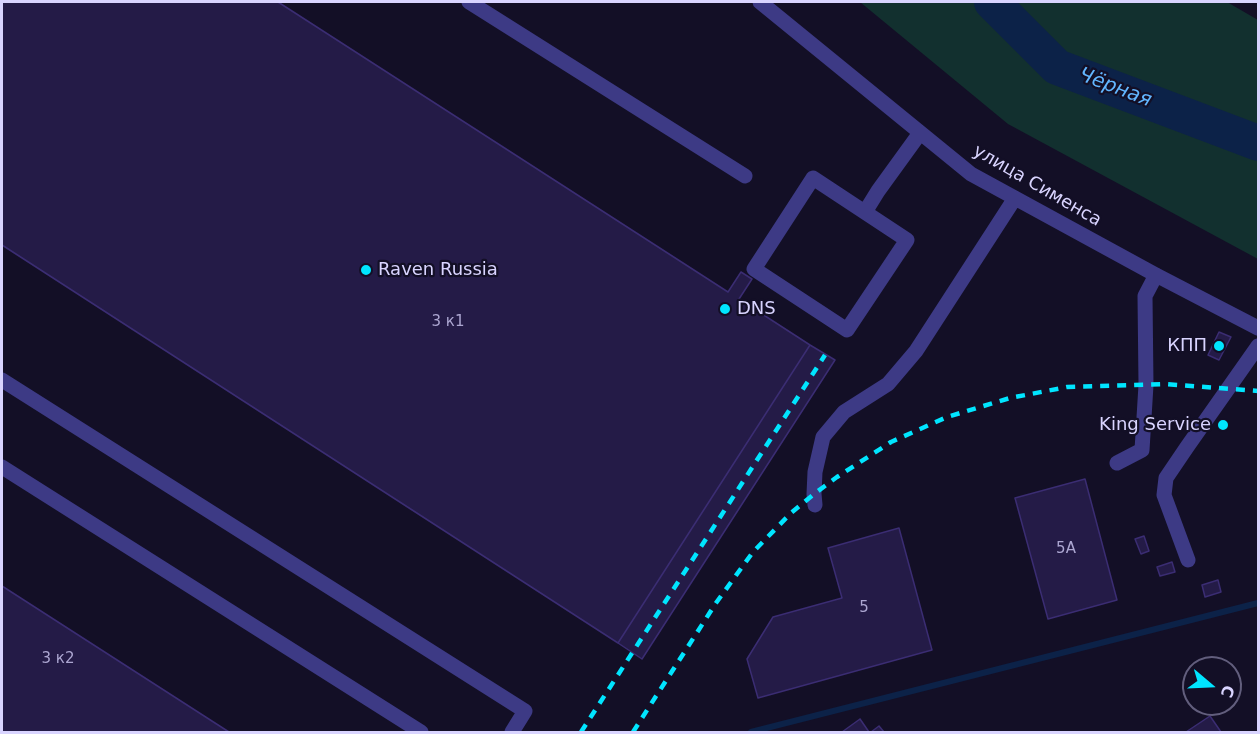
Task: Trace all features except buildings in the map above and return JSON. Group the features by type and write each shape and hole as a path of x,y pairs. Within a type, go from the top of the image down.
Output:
{"street":[{"path":"469,2 745,176"},
{"name":"улица Сименса","path":"759,2 971,174 1258,328"},
{"path":"865,212 920,133"},
{"path":"813,178 865,212 907,240 847,330 754,269 813,178"},
{"path":"815,505 815,472 823,437 844,412 888,384 916,351 1015,198"},
{"path":"1117,464 1142,450 1146,385 1145,296 1156,275"},
{"path":"1188,560 1164,495 1166,478 1258,346"},
{"path":"2,380 525,711 512,732"},
{"path":"2,467 422,732"}],"green space":[{"path":"860,2 1227,2 1258,20 1258,259 1008,124"}],"waterway":[{"name":"Чёрная","path":"992,2 1057,67 1258,143"},
{"path":"751,732 1258,603"}],"railway":[{"path":"581,732 825,355"},
{"path":"633,732 716,603 753,552 791,513 814,494 891,442 947,417 1010,398 1067,387 1165,384 1258,391"}],"place":[{"name":"Raven Russia","path":"366,270"},
{"name":"DNS","path":"725,309"},
{"name":"КПП","path":"1219,346"},
{"name":"King Service","path":"1223,425"}]}
